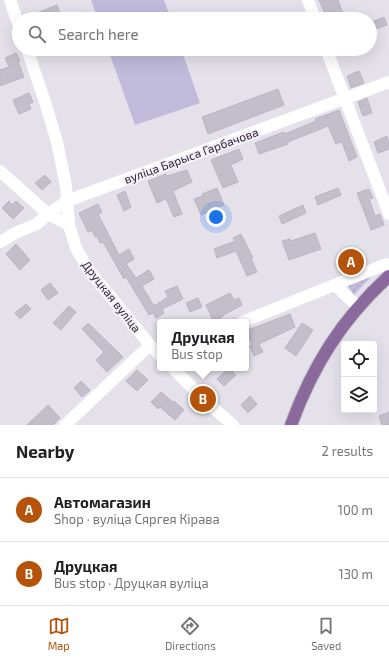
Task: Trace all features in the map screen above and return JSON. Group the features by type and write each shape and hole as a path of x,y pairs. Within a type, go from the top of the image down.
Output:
{"main road":[{"path":"291,425 310,378 326,350 358,307 389,276"}],"street":[{"path":"10,0 14,12"},
{"path":"308,0 312,12"},
{"name":"Друцкая вуліца","path":"29,56 57,142 66,186 69,225 76,248 88,269 157,352"},
{"path":"329,56 389,214"},
{"name":"вуліца Барыса Гарбачова","path":"0,242 15,233 36,224 68,201 389,82"},
{"path":"0,171 48,214 69,225"},
{"path":"249,319 389,264"},
{"path":"335,285 358,307"},
{"path":"65,425 150,345"},
{"path":"176,371 203,399 233,425"}],"shaded area":[{"path":"91,0 164,0 168,12 95,12"},
{"path":"110,56 183,56 200,103 135,125"},
{"path":"369,276 370,278 354,295 348,284"}],"building":[{"path":"319,0 338,0 342,12 324,12"},
{"path":"57,5 60,12 40,12"},
{"path":"384,17 387,25 377,29 377,20"},
{"path":"12,55 18,56 20,61 18,62 24,77 0,86 0,70 9,67 5,58"},
{"path":"359,71 364,83 351,88 347,76"},
{"path":"278,89 284,105 208,134 202,117"},
{"path":"29,93 33,102 29,104 31,109 19,114 13,100"},
{"path":"367,98 372,113 363,116 358,102"},
{"path":"339,110 357,157 349,161 342,142 336,144 328,126 288,142 288,144 259,154 255,143 284,132 285,134 316,121 315,119"},
{"path":"387,136 389,149 378,153 374,142"},
{"path":"239,149 243,159 231,165 238,182 223,188 211,160"},
{"path":"187,170 192,182 173,191 182,214 174,217 166,199 157,203 148,181 166,174 167,176"},
{"path":"45,175 51,182 42,190 35,183"},
{"path":"217,188 224,205 201,215 194,199"},
{"path":"338,188 341,195 318,205 315,197"},
{"path":"369,189 373,198 369,199 375,216 380,214 384,225 371,230 357,193"},
{"path":"125,191 131,207 124,211 117,195"},
{"path":"9,201 12,205 16,201 24,208 13,219 2,208"},
{"path":"98,204 102,212 98,214 119,255 129,249 134,259 126,264 136,278 149,270 154,279 142,286 154,306 168,297 165,291 177,286 183,299 162,309 164,313 156,318 153,313 149,315 126,277 124,279 103,242 100,243 92,230 88,232 79,213"},
{"path":"303,205 306,213 282,224 279,216"},
{"path":"315,233 321,249 289,260 282,241 290,239 291,241"},
{"path":"241,234 253,258 251,258 257,272 247,276 236,251 217,258 214,249 235,241 233,238"},
{"path":"16,244 30,260 20,270 6,254"},
{"path":"354,256 357,263 347,268 344,260"},
{"path":"50,283 58,293 48,300 41,290"},
{"path":"230,293 234,300 239,298 242,305 219,319 213,319 206,305"},
{"path":"198,298 202,307 190,312 186,303"},
{"path":"26,304 31,309 20,319 15,313"},
{"path":"69,306 76,312 61,330 53,323"},
{"path":"290,314 295,327 259,344 263,352 254,356 250,346 252,345 249,337 249,330"},
{"path":"88,323 123,357 107,372 96,360 104,352 82,329"},
{"path":"302,323 313,330 296,356 285,348"},
{"path":"137,370 148,380 137,391 126,381"},
{"path":"226,371 232,371 236,375 224,386 217,379"},
{"path":"81,381 90,390 82,397 74,388"},
{"path":"161,392 184,410 175,420 160,407 158,409 151,402"},
{"path":"250,396 257,404 248,413 241,405"},
{"path":"48,405 60,418 53,425 27,425"},
{"path":"389,412 389,425 382,425 379,416"}],"place":[{"name":"Автомагазин","path":"351,262"},
{"name":"Друцкая","path":"203,399"}]}
